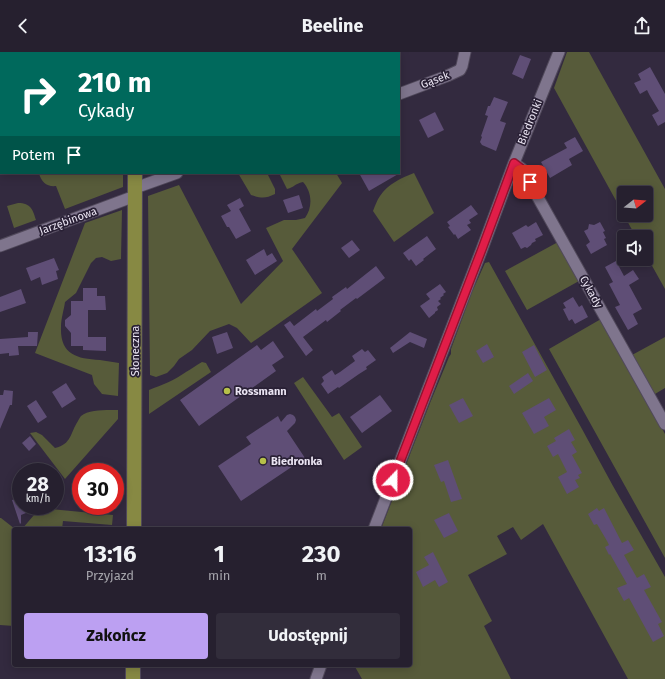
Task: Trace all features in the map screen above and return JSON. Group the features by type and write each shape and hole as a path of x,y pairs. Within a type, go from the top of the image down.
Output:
{"main road":[{"name":"Słoneczna","path":"134,527 135,174"},
{"path":"133,667 133,679"}],"street":[{"name":"Biedronki","path":"375,527 514,163 559,52"},
{"name":"Gąsek","path":"400,94 460,70 464,55"},
{"name":"Cykady","path":"514,163 522,169 665,424"},
{"path":"135,192 175,174"},
{"name":"Jarzębinowa","path":"0,246 135,192"},
{"path":"316,679 320,667"}],"green space":[{"path":"567,52 589,52 665,189 665,289 652,266 653,230 632,230 628,222 653,222 653,186 617,186 617,202 554,88"},
{"path":"414,173 434,213 394,242 373,211 379,198 387,188 400,179"},
{"path":"39,174 123,174 123,187 65,209 56,186 50,186 41,179"},
{"path":"239,174 268,174 275,189 275,194 263,198 251,195"},
{"path":"280,174 337,174 342,183 292,249 322,293 251,343 237,328 229,324 210,331 192,350 179,359 167,373 156,377 150,375 148,196 179,185 241,304 283,261 266,228 284,220 305,218 308,214 310,195 303,182 287,189"},
{"path":"18,203 29,206 34,213 36,220 14,228 7,206"},
{"path":"122,210 121,259 111,261 102,257 96,258 91,263 76,293 65,302 61,320 61,336 63,343 71,353 84,358 119,363 118,396 102,394 94,384 92,375 35,353 85,223"},
{"path":"558,242 579,281 527,310 505,271"},
{"path":"489,262 665,577 665,679 628,679 543,524 521,540 513,527 497,536 507,554 468,575 492,621 484,626 511,679 362,679 355,667 412,667 412,527 382,527 430,403 451,354 451,349 472,292 485,263"},
{"path":"601,319 665,434 665,558 549,349"},
{"path":"665,337 665,388 655,394 632,355"},
{"path":"202,362 206,363 211,372 149,414 149,390 173,380"},
{"path":"303,377 332,417 339,413 362,447 344,460 294,383"},
{"path":"99,410 118,410 118,419 79,463 72,463 72,471 65,479 64,463 53,463 30,433 36,432 42,435 55,448 61,446 70,438 75,425 81,416 89,412"},
{"path":"64,510 72,511 72,515 113,515 112,525 63,521 62,527 24,527 34,515 64,515"},
{"path":"1,518 12,527 12,626 0,625"}],"building":[{"path":"520,55 531,59 523,79 512,74"},
{"path":"650,67 665,94 665,122 658,126 652,115 659,111 647,90 640,94 634,83 641,80 638,74"},
{"path":"494,97 508,102 500,121 506,123 496,151 482,145 480,142 488,116 485,115 488,106 490,106"},
{"path":"435,112 444,130 428,138 419,120"},
{"path":"575,137 583,151 569,159 572,165 550,178 541,162 567,148 564,143"},
{"path":"360,174 398,174 369,191"},
{"path":"299,195 303,208 288,213 283,200"},
{"path":"240,198 244,206 239,209 251,231 236,239 221,216 231,211 227,205"},
{"path":"471,205 478,214 469,220 471,223 467,225 471,230 458,239 448,227 450,226 447,222"},
{"path":"536,222 543,235 535,239 536,241 527,248 525,247 521,249 512,233 526,225 528,227"},
{"path":"600,222 605,231 603,232 606,238 604,239 607,245 591,254 586,245 590,242 584,231 588,229 589,224 594,225"},
{"path":"427,236 436,249 416,266 411,259 409,261 403,253"},
{"path":"352,240 360,250 349,258 341,248"},
{"path":"264,249 267,256 272,253 277,261 255,275 246,260"},
{"path":"54,258 59,270 56,271 58,279 42,285 40,277 31,281 26,268"},
{"path":"616,261 617,266 619,266 624,276 633,270 639,279 629,285 642,309 633,314 638,324 628,330 615,307 620,305 609,284 613,282 605,267"},
{"path":"376,266 385,278 340,310 341,311 327,322 326,320 303,337 313,350 306,356 284,325 290,321 294,326 316,309 317,311 333,299 332,297 346,287 347,289"},
{"path":"440,284 446,292 438,301 441,304 437,307 438,310 429,318 420,306 430,299 426,294"},
{"path":"83,288 97,288 97,296 105,296 106,310 88,310 88,337 106,337 106,351 83,350 83,346 71,346 71,333 65,326 65,320 71,315 71,301 83,301"},
{"path":"21,289 26,303 0,312 0,297"},
{"path":"573,297 579,307 582,305 588,317 575,324 572,319 569,321 563,309 566,308 563,303"},
{"path":"28,332 38,332 37,346 18,346 19,355 9,356 9,353 0,354 0,339 28,337"},
{"path":"227,332 233,348 217,354 212,337"},
{"path":"410,332 427,339 424,348 410,342 393,353 390,348"},
{"path":"273,341 284,357 272,365 276,371 199,426 180,400 257,345 261,350"},
{"path":"487,344 494,357 483,363 476,351"},
{"path":"534,345 547,370 535,377 522,352"},
{"path":"362,349 365,352 368,350 376,360 366,367 367,369 328,394 321,384 324,381 322,377 332,370 335,375 340,372 355,361 352,356"},
{"path":"528,373 533,381 514,394 509,386"},
{"path":"66,383 76,399 62,408 52,392"},
{"path":"4,390 13,391 12,405 10,405 0,429 0,395 3,395"},
{"path":"380,395 392,411 362,433 350,417"},
{"path":"463,398 473,416 459,423 449,405"},
{"path":"549,398 556,410 544,417 549,426 534,434 522,413"},
{"path":"36,400 47,417 38,423 27,406"},
{"name":"Biedronka","path":"290,414 295,417 296,420 287,431 305,458 241,501 218,466 251,444 246,437 278,416 281,422 287,415"},
{"path":"569,429 575,440 571,442 577,452 572,455 582,473 578,475 580,478 575,480 579,487 567,494 558,477 567,472 558,454 553,457 547,446 556,441 554,438"},
{"path":"30,436 36,444 29,451 22,443"},
{"path":"448,460 462,499 451,502 444,481 441,482 434,465"},
{"path":"597,508 599,511 604,508 622,543 628,540 634,550 624,555 637,578 644,574 651,587 644,590 662,622 658,624 664,636 653,642 629,598 624,601 617,588 627,584 605,547 609,545 607,541 597,524 594,525 588,514"},
{"path":"449,513 458,531 444,538 434,520"},
{"path":"17,515 21,515 20,524"},
{"path":"433,552 448,582 439,587 435,580 423,587 416,572 429,565 424,557"}],"place":[{"name":"Rossmann","path":"227,391"},
{"name":"Biedronka","path":"263,461"}],"route":[{"path":"393,480 514,163 522,169 530,182"}]}
